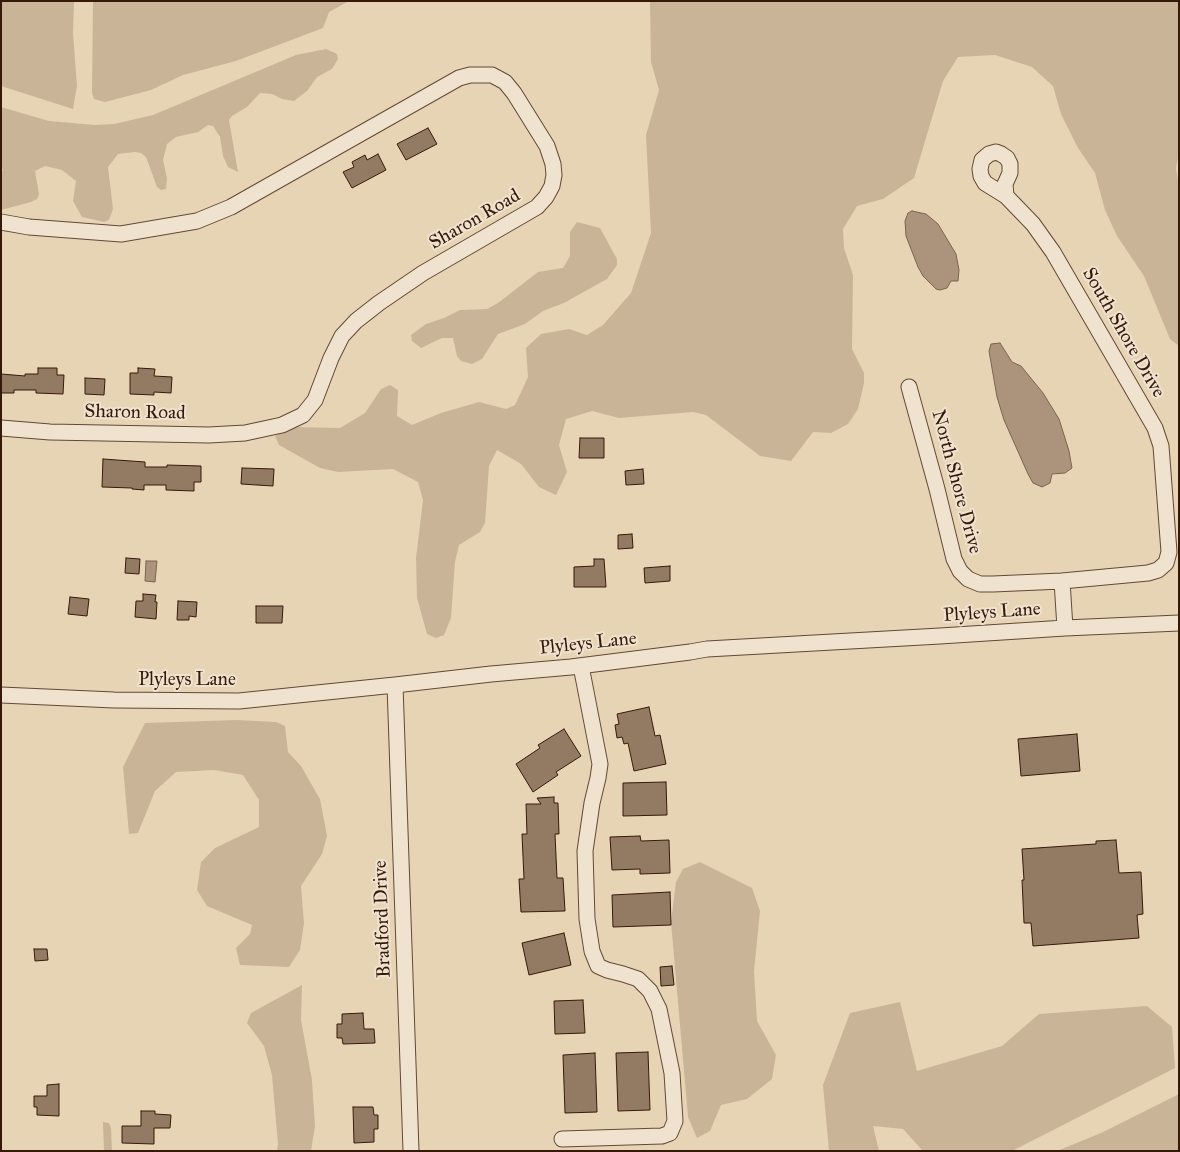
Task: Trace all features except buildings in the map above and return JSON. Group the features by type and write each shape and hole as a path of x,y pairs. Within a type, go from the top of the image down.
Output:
{"street":[{"name":"Sharon Road","path":"1,222 29,227 122,234 197,221 231,207 459,78 470,74 492,75 505,82 547,146 553,164 552,186 546,197 537,207 423,273 356,321 342,336 315,400 303,415 282,425 245,433 208,435 50,432 1,428"},
{"name":"South Shore Drive","path":"1006,196 1034,224 1053,252 1155,428 1161,446 1169,552 1166,563 1158,570 1148,573 1062,581"},
{"name":"North Shore Drive","path":"909,387 954,559 960,572 968,579 980,584 1062,581"},
{"path":"1062,581 1065,628"},
{"name":"Plyleys Lane","path":"1,695 114,700 239,701 581,666 707,649 1179,623"},
{"path":"562,1139 662,1136 670,1134 674,1121 672,1073 659,1009 650,991 638,979 598,966 592,952 587,919 586,851 592,803 600,764 581,666"},
{"name":"Bradford Drive","path":"394,685 411,1151"}],"shaded area":[{"path":"1,1 74,1 73,33 77,86 73,109 1,86"},
{"path":"93,1 349,1 329,12 323,28 236,61 183,75 151,90 105,102 94,99 92,93"},
{"path":"651,1 1179,1 1179,153 1176,168 1179,186 1179,346 1170,339 1144,276 1117,236 1105,210 1095,173 1078,148 1061,114 1053,86 1032,67 995,55 958,57 943,81 914,178 883,199 857,206 843,229 844,248 853,275 852,349 864,373 864,383 858,409 848,424 831,433 813,432 791,461 760,456 706,415 693,412 619,418 592,411 566,419 559,445 567,472 556,495 539,487 521,464 497,450 489,466 485,523 480,532 459,545 455,562 451,618 444,635 436,638 427,634 417,598 416,558 423,500 418,482 393,469 338,472 320,468 279,445 275,436 293,427 340,428 365,413 381,389 390,385 398,390 397,416 412,425 441,413 479,402 506,409 515,405 528,377 526,348 541,334 569,329 587,335 603,325 631,293 651,233 646,135 659,90 651,62"},
{"path":"326,49 337,54 338,59 332,69 317,77 307,91 294,101 282,99 272,94 260,93 247,107 229,120 238,172 228,167 223,156 220,137 213,126 208,125 198,132 176,137 167,144 163,160 167,178 166,189 161,190 157,187 146,157 141,153 118,154 108,167 113,209 109,220 104,222 82,217 73,201 76,181 62,170 45,166 35,171 39,194 37,199 1,210 1,172 3,170 1,167 1,107 49,121 95,125 114,124 153,115 296,55"},
{"path":"912,211 926,214 938,224 956,254 959,270 958,281 951,281 947,288 936,289 923,276 918,267 906,236 905,221 908,213"},
{"path":"577,222 600,228 617,259 617,265 607,279 564,303 543,311 525,324 498,334 482,359 472,364 461,361 457,356 453,338 442,338 421,348 412,341 411,335 426,324 460,310 487,309 498,303 538,272 563,268 570,256 570,232"},
{"path":"1000,343 1012,362 1021,366 1043,393 1059,419 1069,451 1072,468 1065,473 1052,474 1050,483 1042,487 1033,483 1028,474 1004,420 997,397 989,351 991,344"},
{"path":"146,561 157,561 155,582 145,581"},
{"path":"237,720 276,722 285,726 288,752 301,766 320,799 327,836 322,854 301,886 304,923 300,950 289,967 240,965 236,948 250,934 252,925 207,906 197,890 201,862 215,848 259,827 259,800 243,775 214,770 176,772 155,791 138,833 129,834 123,767 145,723"},
{"path":"700,862 752,888 760,911 754,971 757,1021 776,1055 772,1079 747,1099 721,1105 710,1131 697,1138 688,1117 671,922 676,882 683,869"},
{"path":"302,985 301,1020 312,1080 315,1126 311,1151 277,1151 272,1075 264,1046 247,1023 251,1013"},
{"path":"900,1002 917,1071 1002,1046 1039,1014 1147,1006 1172,1027 1175,1068 1012,1151 923,1151 903,1129 873,1126 879,1151 829,1151 823,1085 850,1013"},
{"path":"1179,1094 1179,1151 1057,1151 1101,1133"},
{"path":"103,1122 109,1123 111,1128 112,1151 104,1151"}]}
